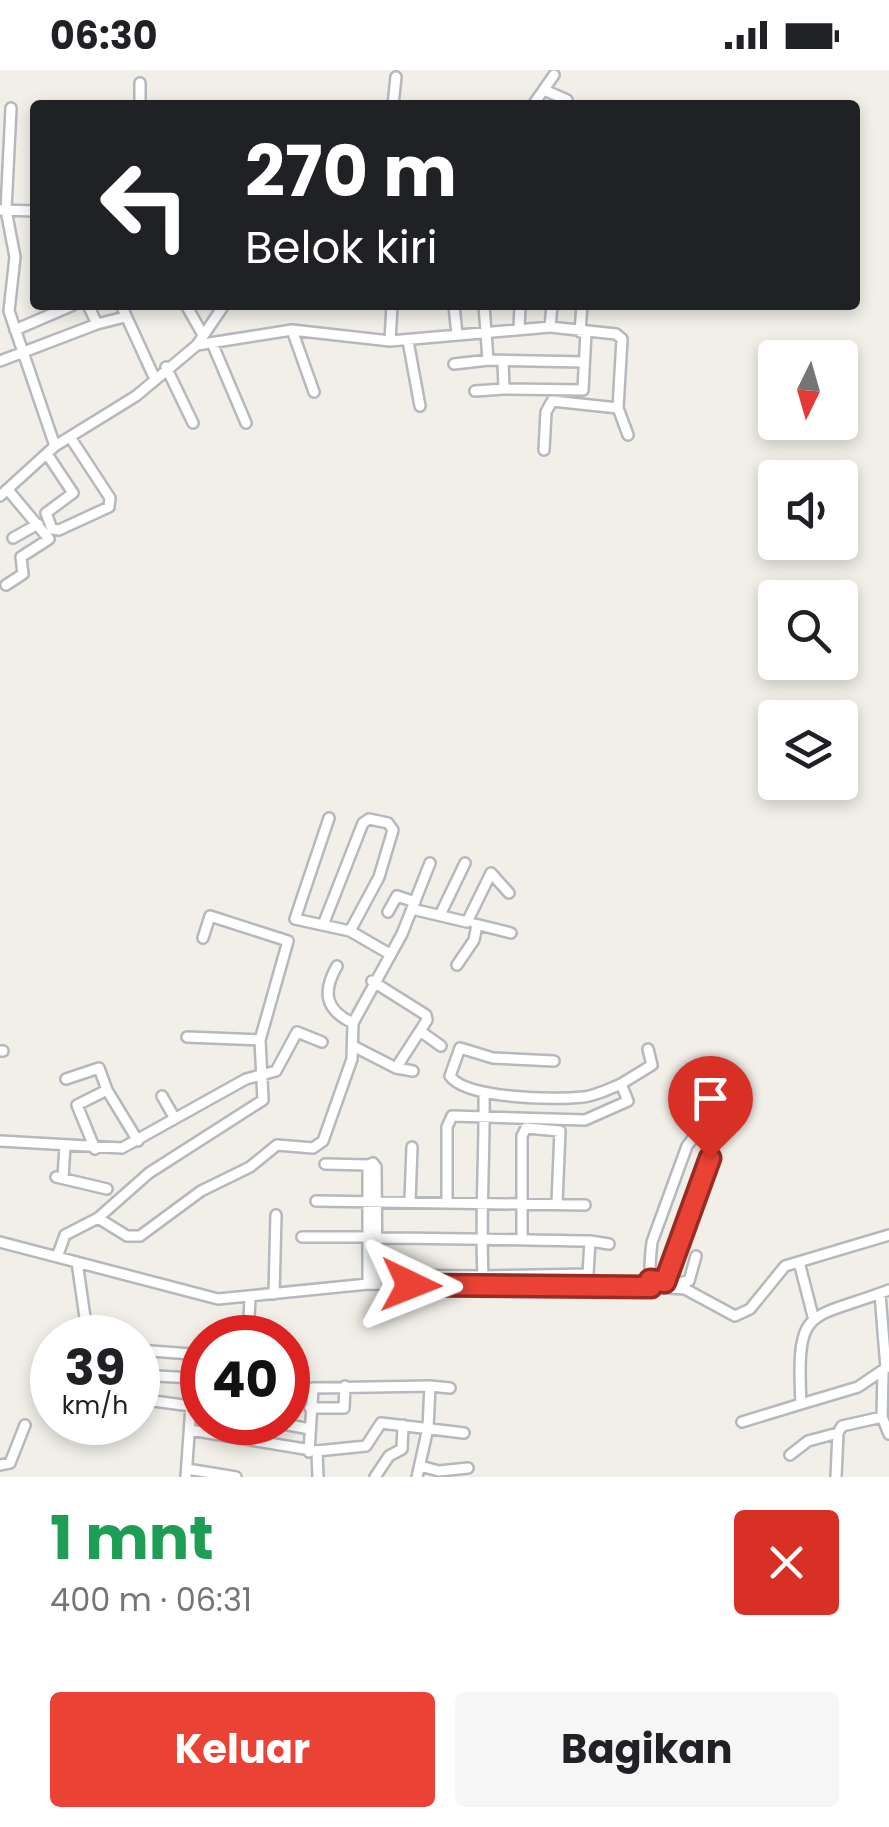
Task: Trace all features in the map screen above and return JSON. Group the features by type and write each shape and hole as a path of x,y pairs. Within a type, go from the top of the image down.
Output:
{"street":[{"path":"537,100 554,75"},
{"path":"394,100 396,77"},
{"path":"140,83 140,100"},
{"path":"544,90 567,100"},
{"path":"11,108 3,210 15,249 8,303 26,353 51,450 73,493 46,514 52,528 59,530 109,507 110,498 70,437"},
{"path":"3,210 30,211"},
{"path":"15,330 62,310"},
{"path":"91,310 98,324"},
{"path":"123,310 155,378"},
{"path":"188,310 200,340"},
{"path":"6,585 23,574 21,557 49,539 4,493 51,450 100,421 200,340 221,310"},
{"path":"390,341 392,310"},
{"path":"454,310 457,335"},
{"path":"485,310 488,360"},
{"path":"519,330 520,310"},
{"path":"550,327 552,310"},
{"path":"475,391 583,390 582,310"},
{"path":"0,361 98,324 125,318"},
{"path":"200,340 212,343 292,330 390,341 550,327 616,334 622,339 618,408 628,435"},
{"path":"292,330 314,392"},
{"path":"408,340 420,406"},
{"path":"212,343 246,423"},
{"path":"454,364 488,360 584,362"},
{"path":"503,362 504,389"},
{"path":"166,367 193,424"},
{"path":"544,450 546,412 552,401 618,408"},
{"path":"13,538 38,524"},
{"path":"330,818 295,913 299,920 350,931 388,954"},
{"path":"323,926 362,823 370,819 388,823 393,830 384,865 350,931"},
{"path":"98,1218 126,1236 140,1236 201,1191 250,1167 270,1148 320,1144 327,1136 355,1047 353,1023 414,906 430,863"},
{"path":"440,915 464,863"},
{"path":"457,965 489,874 494,874 509,893"},
{"path":"388,912 397,896 440,915 512,934"},
{"path":"203,938 210,916 288,941"},
{"path":"58,1257 62,1236 98,1218 149,1172 263,1100 260,1040 288,941 299,920"},
{"path":"338,966 329,980 328,1000 334,1013 353,1023"},
{"path":"372,981 426,1014 396,1068"},
{"path":"420,1030 440,1046"},
{"path":"0,1142 25,1140 94,1149 122,1148 138,1142 174,1117 259,1074 280,1068 298,1032 322,1042"},
{"path":"187,1037 260,1040"},
{"path":"355,1047 406,1073 413,1070"},
{"path":"554,1061 494,1058 460,1048 450,1076 457,1084 484,1094 580,1098 621,1084 652,1065 648,1049"},
{"path":"66,1080 98,1068 138,1142"},
{"path":"447,1201 449,1118 592,1118 627,1104 621,1084"},
{"path":"94,1149 77,1105 107,1090"},
{"path":"483,1276 484,1094"},
{"path":"162,1096 174,1117"},
{"path":"522,1239 522,1132 530,1127 554,1128 562,1134 557,1203"},
{"path":"651,1283 652,1242 687,1146 694,1137 705,1138 711,1147 710,1158 665,1282"},
{"path":"65,1145 59,1177 107,1188"},
{"path":"410,1201 412,1147"},
{"path":"325,1164 376,1164 370,1237 372,1280"},
{"path":"316,1202 585,1204"},
{"path":"274,1294 276,1215"},
{"path":"651,1283 694,1291 721,1312 740,1316 777,1274 799,1262 889,1234"},
{"path":"302,1237 484,1238 609,1244"},
{"path":"0,1242 218,1300 372,1280 588,1274 590,1241"},
{"path":"372,1280 687,1283 696,1256"},
{"path":"76,1262 84,1315"},
{"path":"799,1262 814,1320"},
{"path":"801,1404 801,1341 814,1320 829,1308 884,1292 887,1363 883,1372 882,1417 889,1434"},
{"path":"249,1315 250,1298"},
{"path":"742,1422 858,1387 883,1372"},
{"path":"345,1386 344,1408 310,1408 312,1388 345,1386 450,1388"},
{"path":"430,1386 428,1428 418,1471 468,1468"},
{"path":"790,1455 808,1441 838,1432 848,1423 882,1417"},
{"path":"274,1445 313,1452 366,1446 382,1422 464,1433"},
{"path":"376,1477 389,1456 402,1449 403,1426"},
{"path":"310,1429 318,1477"},
{"path":"836,1477 838,1432"},
{"path":"0,1464 10,1463 21,1434"},
{"path":"189,1445 186,1473 236,1477"}],"route":[{"path":"411,1285 651,1287 650,1280 665,1282 674,1248 710,1158"}]}
